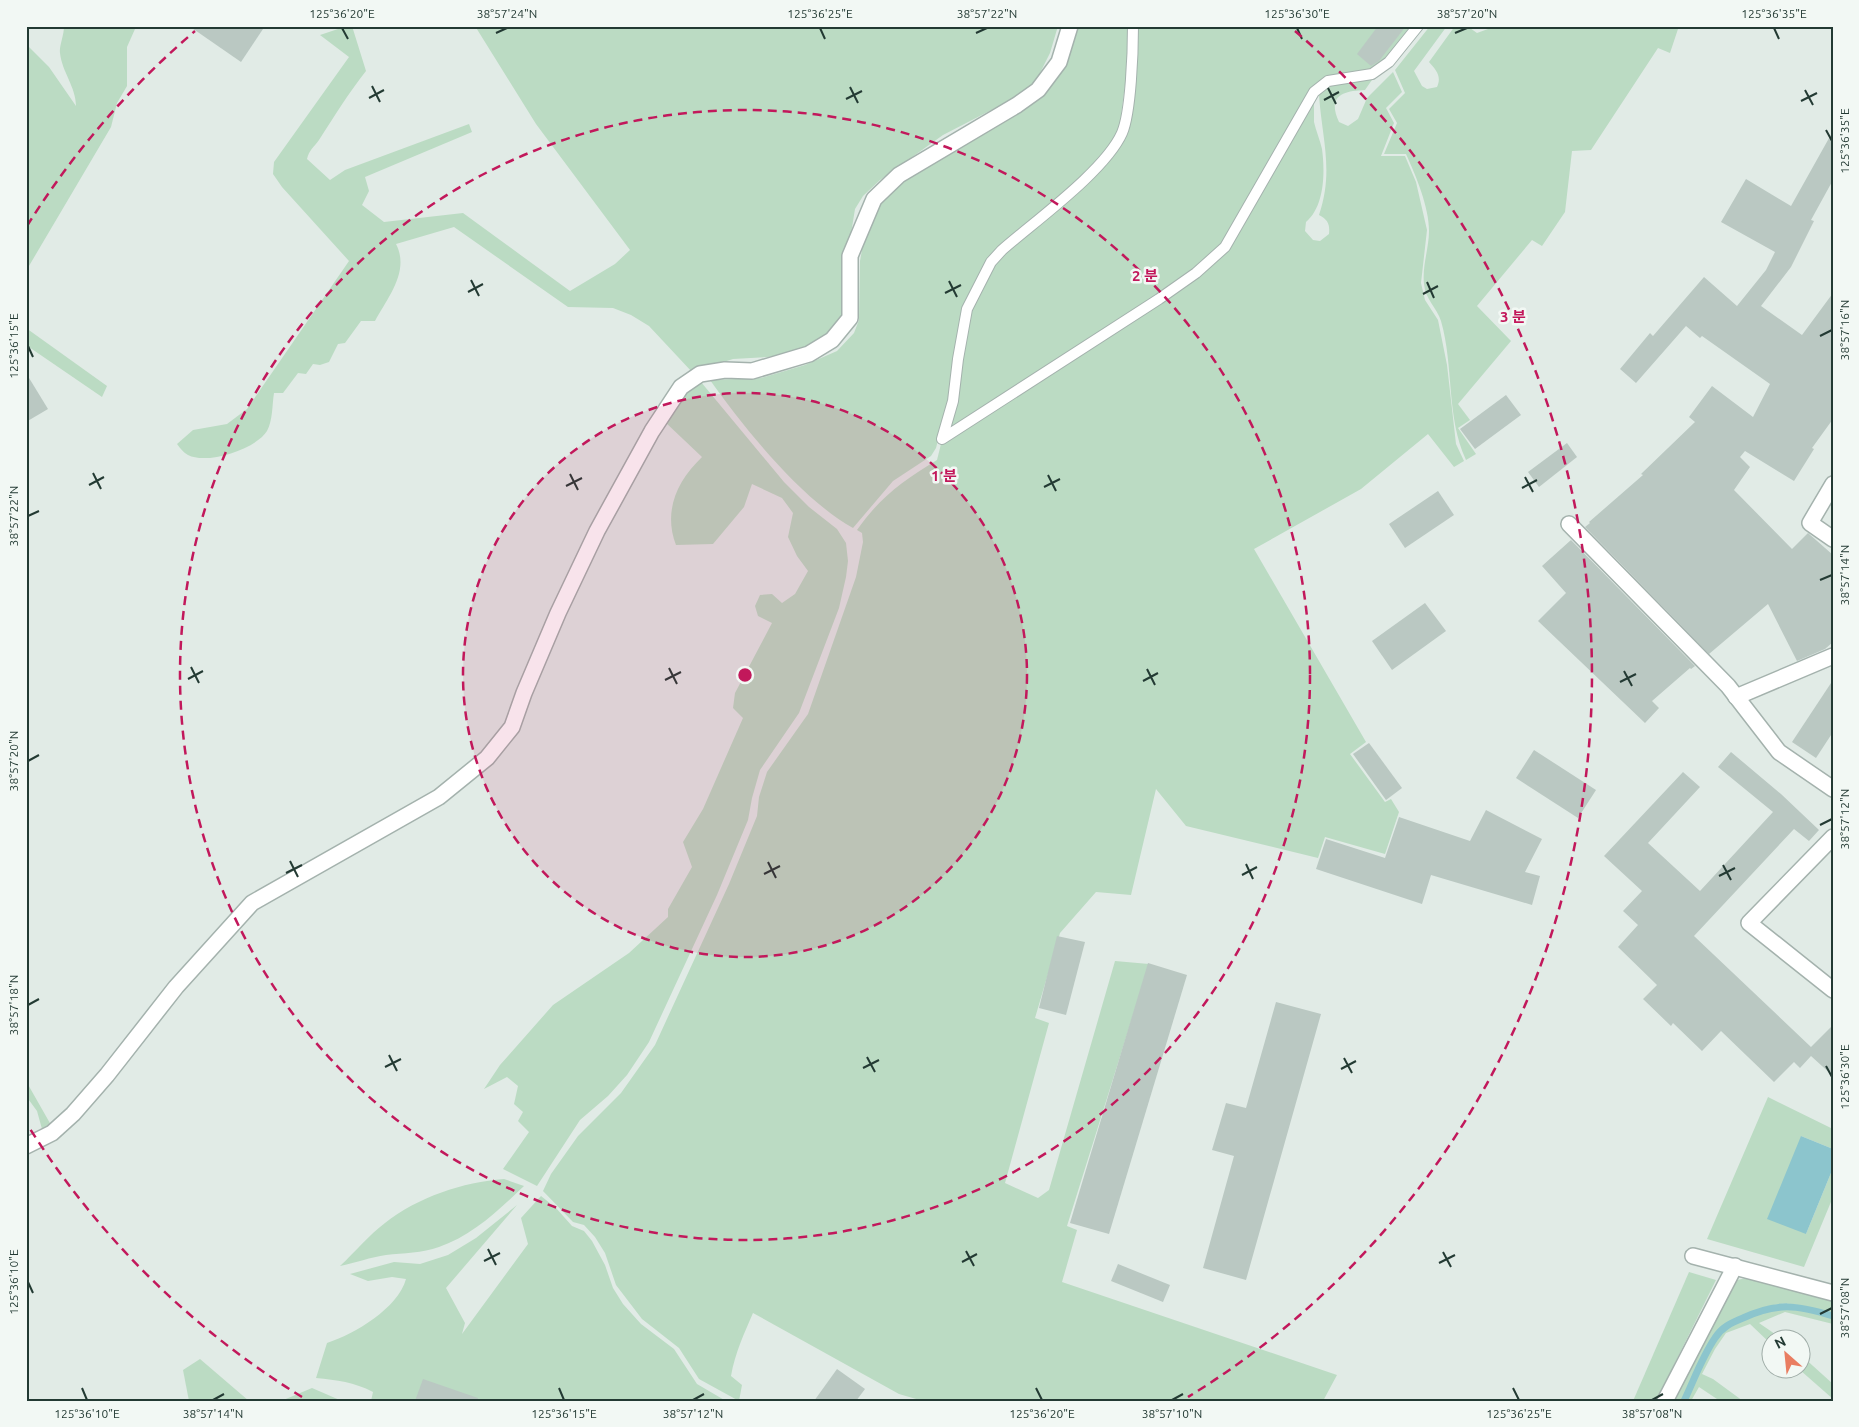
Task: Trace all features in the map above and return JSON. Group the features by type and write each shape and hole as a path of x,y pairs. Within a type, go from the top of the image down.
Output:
{"street":[{"path":"26,1146 52,1133 73,1114 107,1075 176,987 252,904 439,797 487,758 512,727 524,693 558,613 597,531 652,431 681,387 700,374 725,370 752,370 782,363 809,354 832,340 850,318 850,256 874,199 899,174 1018,105 1038,90 1059,62 1070,26"},
{"path":"1833,484 1810,523 1833,539"},
{"path":"1569,524 1728,686 1778,752 1833,789"},
{"path":"1736,697 1833,656"},
{"path":"1833,837 1748,923 1833,990"},
{"path":"1693,1256 1833,1293"},
{"path":"1665,1401 1735,1266"}],"lane":[{"path":"1133,26 1130,78 1122,132 1110,154 991,262 967,309 953,401 942,439 1151,304 1218,254 1225,247 1314,92 1328,81 1372,74 1389,62 1418,26"}],"green space":[{"path":"64,26 112,26 115,29 135,29 127,47 127,86 117,103 111,127 26,271 26,44 49,67 76,106 74,92 61,60 60,47"},
{"path":"352,26 366,71 310,151 307,159 330,180 345,170 469,124 472,132 365,177 369,191 362,205 384,222 463,213 570,291 615,264 630,250 536,124 475,26 1058,26 1050,53 1032,89 943,135 880,180 863,196 855,209 849,246 843,321 829,338 800,351 768,357 733,359 692,372 649,326 631,315 613,308 568,307 454,227 396,244 400,254 399,274 396,284 375,321 361,321 345,343 338,344 329,362 320,365 313,364 306,374 298,373 283,393 274,393 270,422 267,431 261,438 242,449 218,457 196,458 188,455 177,444 193,430 227,424 247,409 349,261 282,187 273,174 274,162 349,57 320,35"},
{"path":"1076,26 1130,26 1119,131 1107,152 1084,175 1018,231 981,273 936,448 931,456 893,481 853,528 814,500 775,462 710,380 761,378 805,365 837,351 854,333 859,320 860,261 865,233 876,207 903,179 1043,95 1057,79"},
{"path":"1137,26 1413,26 1387,59 1371,70 1326,77 1222,244 1193,269 1105,331 949,429 971,310 994,264 1126,133"},
{"path":"1430,26 1447,26 1414,71 1422,86 1427,89 1437,87 1439,80 1439,76 1429,62 1455,26 1467,26 1477,33 1488,29 1489,26 1679,26 1670,53 1658,48 1591,150 1572,151 1565,212 1542,246 1532,240 1477,306 1511,341 1458,404 1470,420 1458,428 1476,454 1466,460 1455,426 1448,356 1441,321 1425,289 1424,271 1429,231 1427,212 1418,182 1406,154 1384,154 1397,123 1389,109 1405,93 1395,70"},
{"path":"1393,72 1402,92 1386,108 1394,123 1381,156 1405,156 1416,182 1427,230 1421,283 1425,300 1438,320 1447,365 1456,444 1464,461 1454,467 1428,434 1361,489 1254,549 1366,742 1350,754 1385,802 1391,799 1399,812 1385,854 1325,837 1318,858 1186,826 1156,789 1131,895 1096,892 1060,933 1035,1018 1049,1023 1005,1183 1038,1198 1049,1190 1115,961 1149,964 1067,1226 1077,1230 1062,1282 1337,1375 1323,1401 923,1401 899,1394 753,1313 737,1351 731,1376 742,1385 739,1401 699,1379 679,1348 642,1319 616,1285 605,1253 595,1237 584,1225 573,1222 543,1191 551,1174 578,1136 621,1093 655,1045 729,884 757,816 759,797 767,772 808,714 856,577 863,542 862,533 857,530 893,490 937,460 941,444 1228,249 1314,99 1314,122 1322,149 1323,178 1317,207 1306,222 1305,231 1313,240 1320,241 1329,234 1328,223 1319,215 1326,184 1326,155 1319,95 1329,84 1374,77 1365,90 1344,94 1336,101 1336,113 1339,122 1348,126 1358,119 1367,98"},
{"path":"26,328 107,386 102,397 26,345"},
{"path":"701,382 784,482 809,507 837,529 846,543 848,561 846,577 839,608 799,713 760,770 748,820 717,895 649,1042 627,1075 608,1096 580,1120 537,1186 503,1169 529,1132 518,1121 523,1112 514,1104 518,1086 507,1077 484,1089 500,1065 553,1005 629,953 668,917 668,909 692,867 683,842 703,809 743,718 733,708 735,693 772,623 758,616 755,606 760,595 772,594 782,603 795,594 808,571 797,556 788,537 793,513 782,498 752,484 744,507 713,544 676,545 671,520 675,497 679,486 702,457 664,421 685,394"},
{"path":"26,1081 51,1125 42,1129 37,1111 26,1096"},
{"path":"1768,1097 1833,1129 1833,1149 1801,1136 1806,1234 1833,1168 1833,1197 1804,1267 1707,1239"},
{"path":"504,1179 524,1186 495,1213 463,1236 433,1249 380,1256 340,1266 379,1228 398,1214 426,1198 473,1183"},
{"path":"541,1196 556,1208 572,1226 584,1231 592,1241 605,1265 613,1288 623,1304 641,1324 674,1349 697,1384 726,1401 371,1401 373,1392 359,1386 316,1378 327,1343 350,1333 374,1319 394,1300 406,1279 392,1277 368,1281 350,1274 394,1262 420,1264 448,1255 476,1238 517,1205 446,1288 465,1323 462,1334 528,1244 521,1218"},
{"path":"1689,1272 1716,1280 1656,1401 1633,1401"},
{"path":"1751,1277 1833,1300 1833,1315 1793,1304 1780,1304 1736,1319 1721,1329 1711,1342 1702,1358 1684,1401 1671,1401 1730,1290 1737,1280"},
{"path":"1781,1307 1805,1309 1833,1318 1833,1324 1785,1312 1759,1323 1769,1330 1762,1330 1762,1335 1750,1324 1726,1333 1702,1374 1713,1379 1743,1401 1720,1401 1699,1387 1691,1401 1687,1401 1709,1350 1721,1332 1739,1320"},
{"path":"200,1359 249,1401 189,1401 183,1370"},
{"path":"1812,1365 1833,1384 1833,1399 1811,1380"},
{"path":"312,1388 342,1401 281,1401"}],"water":[{"path":"1801,1136 1833,1149 1833,1168 1806,1234 1767,1219"}],"building":[{"path":"189,26 265,26 241,62"},
{"path":"1378,26 1406,26 1379,61 1371,66 1357,54"},
{"path":"1833,131 1833,180 1811,220 1814,221 1791,267 1761,306 1802,335 1833,293 1833,419 1812,448 1814,449 1794,481 1745,451 1740,457 1750,467 1734,490 1792,549 1808,533 1833,555 1833,642 1825,649 1797,661 1768,604 1709,654 1585,527 1643,475 1641,474 1695,422 1689,417 1712,386 1753,417 1770,384 1702,336 1700,338 1686,326 1636,383 1620,369 1650,333 1653,336 1704,277 1737,306 1766,270 1775,252 1721,222 1746,179 1791,206"},
{"path":"26,373 48,409 26,422"},
{"path":"1506,395 1521,415 1475,449 1460,429"},
{"path":"1567,443 1577,457 1539,487 1528,472"},
{"path":"1438,491 1454,515 1405,548 1389,524"},
{"path":"1571,540 1695,666 1690,668 1652,701 1659,708 1645,723 1538,621 1566,593 1542,566"},
{"path":"1425,603 1446,631 1392,670 1372,641"},
{"path":"1833,680 1833,732 1816,758 1792,742"},
{"path":"1369,743 1402,788 1386,800 1353,754"},
{"path":"1534,750 1596,790 1578,818 1516,778"},
{"path":"1731,752 1781,794 1819,830 1809,841 1794,829 1694,936 1811,1047 1833,1025 1833,1076 1811,1056 1800,1068 1794,1062 1774,1082 1721,1031 1702,1051 1673,1023 1671,1026 1643,999 1657,985 1618,947 1638,925 1623,911 1642,891 1604,856 1683,772 1700,787 1648,843 1700,891 1773,812 1718,767"},
{"path":"1486,810 1542,839 1525,872 1540,876 1532,905 1431,875 1422,904 1316,869 1326,839 1385,858 1399,817 1470,841"},
{"path":"1057,936 1085,942 1066,1015 1039,1008"},
{"path":"1148,963 1187,975 1109,1234 1070,1223"},
{"path":"1276,1002 1321,1014 1246,1280 1203,1268 1234,1156 1212,1150 1226,1103 1246,1108"},
{"path":"1118,1264 1170,1285 1163,1302 1111,1281"},
{"path":"837,1369 865,1389 856,1401 814,1401"},
{"path":"423,1379 478,1398 477,1401 415,1401"}],"waterway":[{"path":"1684,1401 1710,1345 1718,1334 1731,1324 1755,1313 1777,1307 1809,1309 1833,1316"}]}
